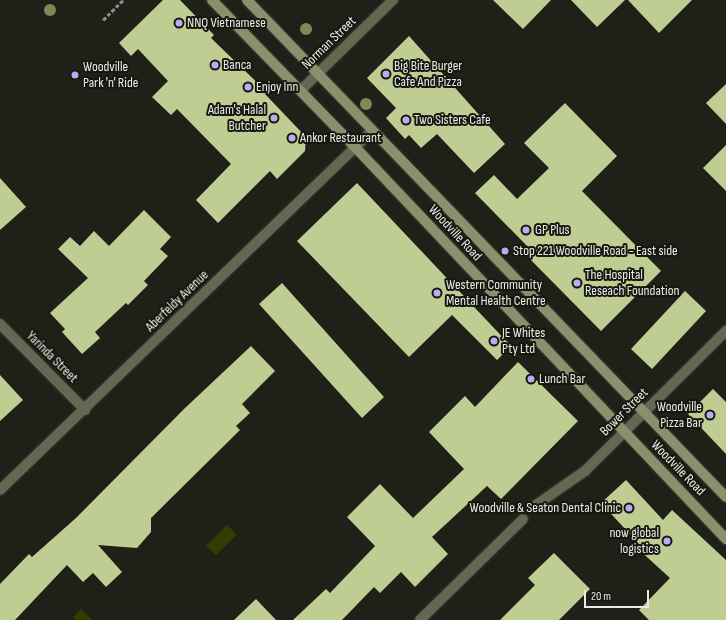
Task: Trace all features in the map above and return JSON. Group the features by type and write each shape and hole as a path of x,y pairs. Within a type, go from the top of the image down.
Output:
{"main road":[{"name":"Woodville Road","path":"212,0 355,147 623,432 726,539"},
{"name":"Woodville Road","path":"247,0 643,413 726,497"}],"street":[{"name":"Norman Street","path":"300,90 394,0"},
{"name":"Aberfeldy Avenue","path":"0,490 85,410 372,131"},
{"name":"Yarinda Street","path":"0,324 85,410"},
{"name":"Bower Street","path":"536,505 585,471 726,331"},
{"path":"420,620 523,519"}],"path":[{"path":"103,20 123,0"}],"shaded area":[{"path":"227,525 237,535 216,555 206,546"},
{"path":"81,609 92,620 77,620 73,617"}],"building":[{"path":"163,0 180,0 214,35 211,38 267,92 265,94 306,137 305,151 277,179 270,171 218,223 196,200 231,164 177,109 171,115 152,97 168,81 138,49 131,56 119,43"},
{"path":"493,0 551,0 523,29"},
{"path":"571,0 625,0 597,27"},
{"path":"628,0 692,0 659,33"},
{"path":"409,36 505,144 474,173 437,134 421,148 409,135 405,139 386,118 396,108 367,78"},
{"path":"726,84 726,124 706,103"},
{"path":"565,103 617,156 582,191 661,271 601,331 525,254 530,249 475,193 494,175 517,199 549,168 524,143"},
{"path":"726,145 726,191 703,168"},
{"path":"0,178 26,207 0,230"},
{"path":"357,183 511,346 497,360 452,315 409,357 297,241"},
{"path":"144,210 171,237 160,249 168,256 144,281 148,285 128,305 126,303 95,332 100,338 82,354 62,332 65,329 50,313 88,278 58,249 70,237 80,246 94,231 109,246"},
{"path":"282,283 384,397 362,418 259,304"},
{"path":"685,291 706,311 652,369 631,349"},
{"path":"251,346 275,371 242,404 250,413 236,426 240,430 151,518 151,532 137,548 98,545 122,572 106,587 93,573 83,582 67,565 15,620 0,620 0,584 29,554 32,557 76,518 184,409"},
{"path":"518,362 578,421 501,499 487,486 432,537 448,554 415,587 401,572 380,593 374,587 342,620 293,620 326,589 330,593 375,546 347,517 380,484 413,518 464,469 429,432 465,396 475,407"},
{"path":"0,375 23,400 0,421"},
{"path":"713,389 726,402 726,454 688,414"},
{"path":"626,480 663,520 672,510 726,560 726,620 649,620 639,610 670,578 637,548 640,545 601,503"},
{"path":"554,553 590,589 559,620 500,620 535,585 528,578"},
{"path":"256,599 276,620 234,620"}],"place":[{"name":"NNQ Vietnamese","path":"179,23"},
{"name":"Banca","path":"215,65"},
{"name":"Big Bite Burger Cafe And Pizza","path":"386,74"},
{"name":"Woodville Park 'n' Ride","path":"75,75"},
{"name":"Enjoy Inn","path":"248,87"},
{"name":"Adam's Halal Butcher","path":"274,118"},
{"name":"Two Sisters Cafe","path":"406,120"},
{"name":"Ankor Restaurant","path":"292,138"},
{"name":"GP Plus","path":"526,230"},
{"name":"Stop 221 Woodville Road - East side","path":"505,251"},
{"name":"The Hospital Reseach Foundation","path":"577,283"},
{"name":"Western Community Mental Health Centre","path":"437,293"},
{"name":"JE Whites Pty Ltd","path":"494,341"},
{"name":"Lunch Bar","path":"531,379"},
{"name":"Woodville Pizza Bar","path":"710,415"},
{"name":"Woodville & Seaton Dental Clinic","path":"629,508"},
{"name":"now global logistics","path":"667,541"}]}
